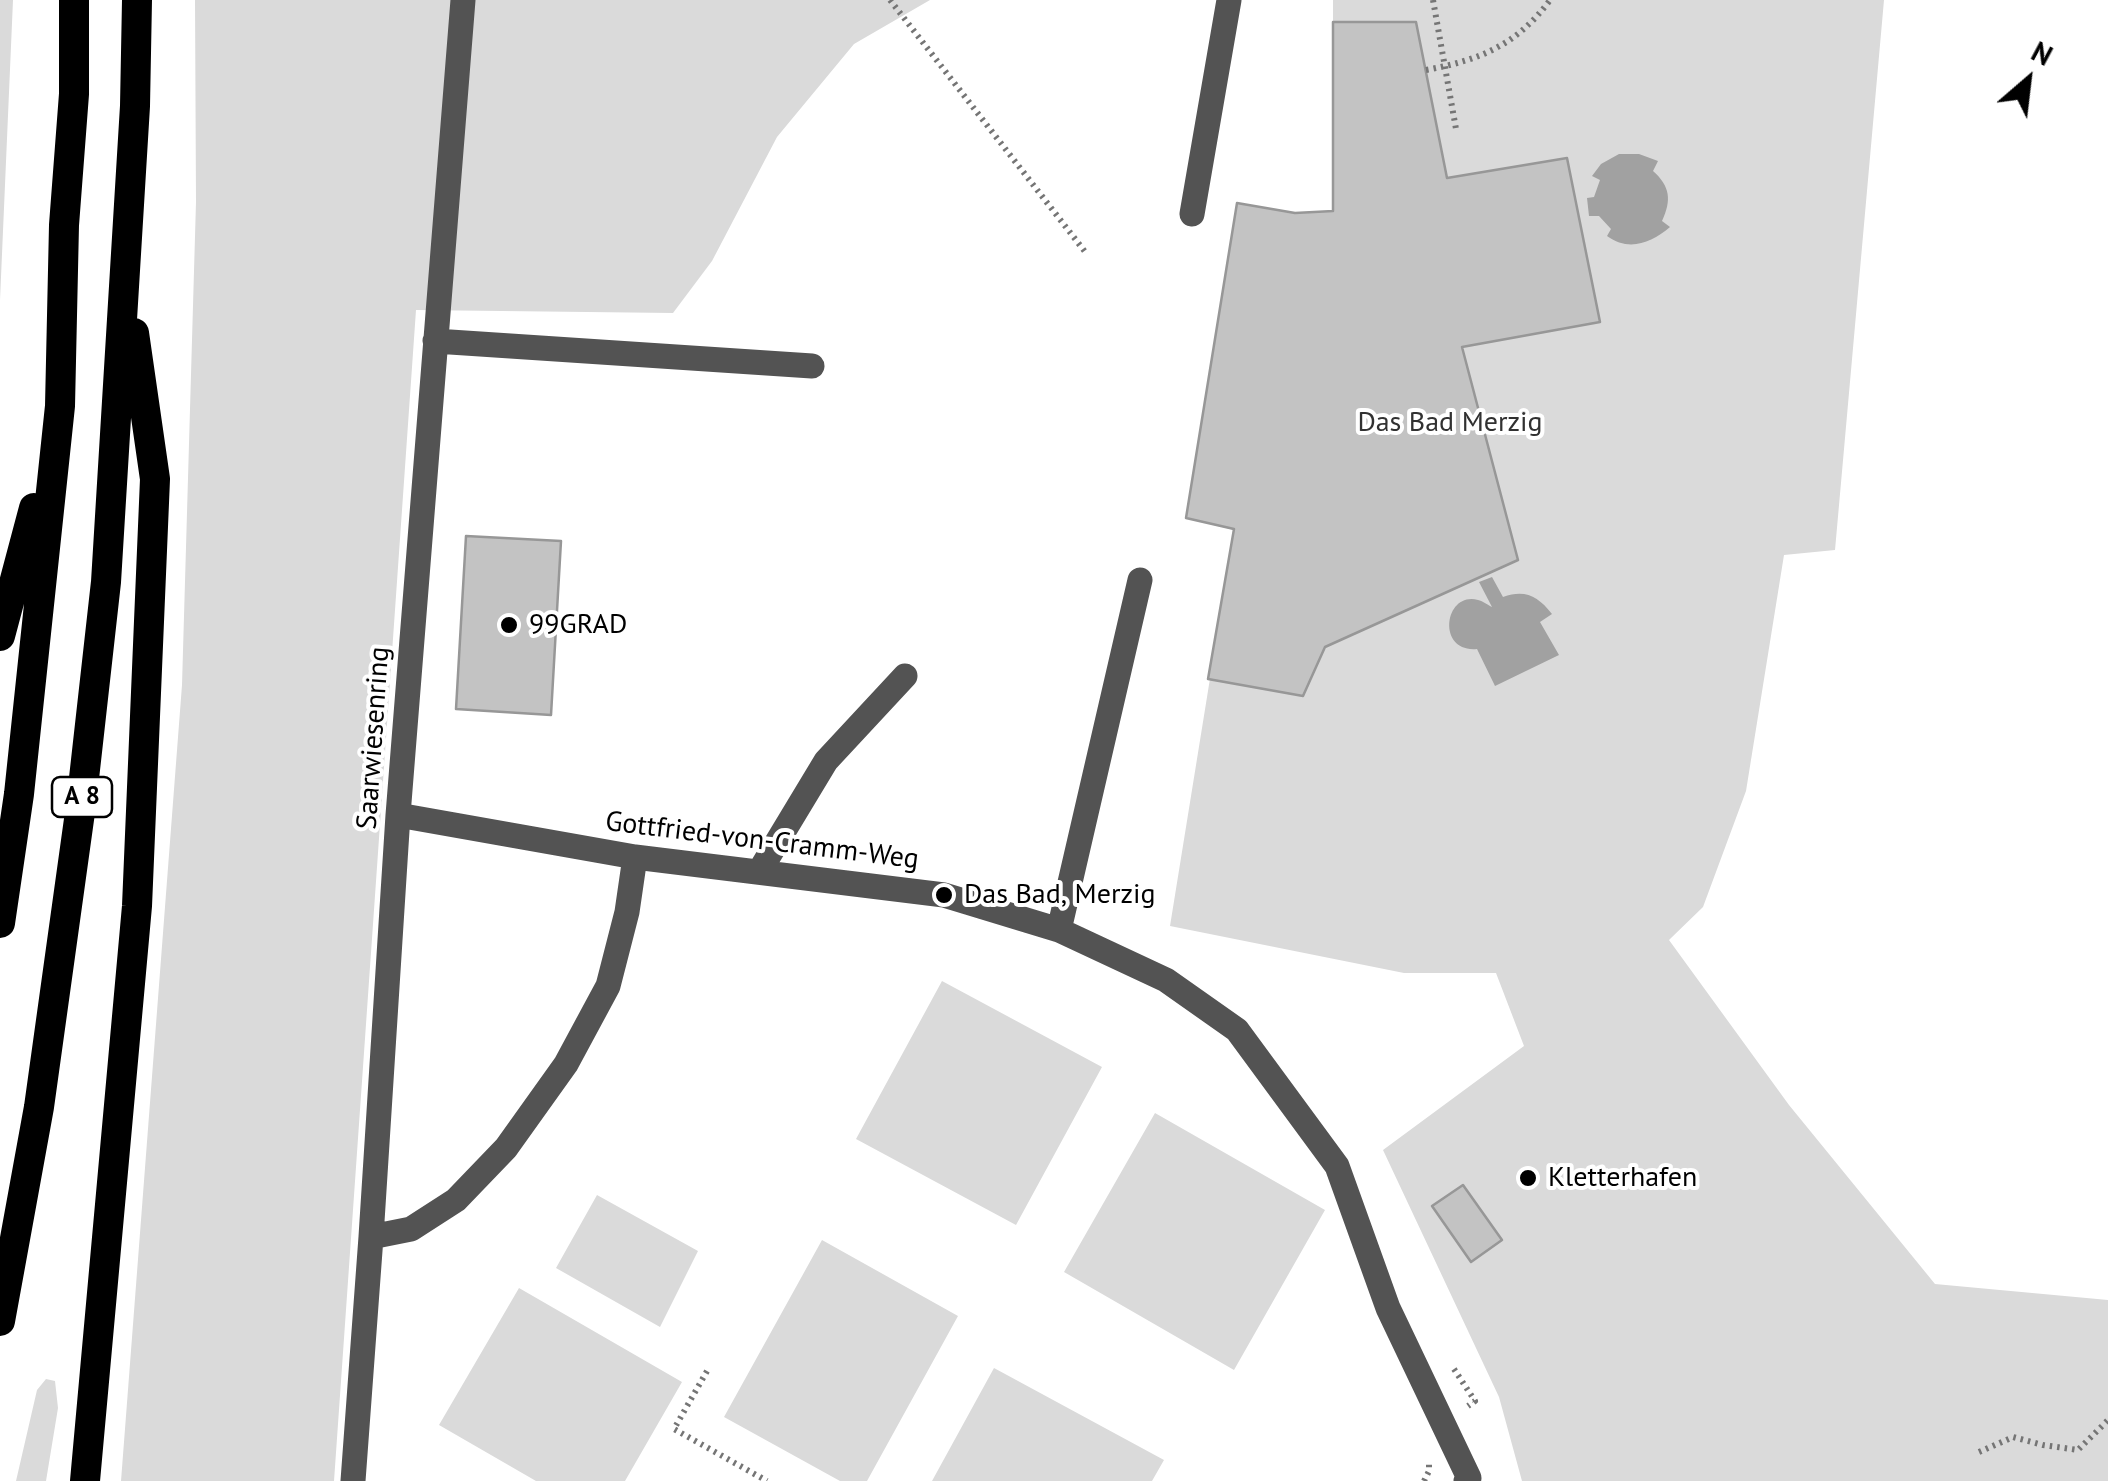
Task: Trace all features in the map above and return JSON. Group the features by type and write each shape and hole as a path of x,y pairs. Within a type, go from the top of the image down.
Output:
{"highway":[{"name":"A 8","path":"0,922 18,794 60,406 64,225 74,94 74,0"},
{"name":"A 8","path":"0,1321 39,1106 81,805 106,582 135,106 137,0"},
{"path":"85,1481 138,906 154,498 126,269"},
{"path":"0,636 60,406"}],"street":[{"name":"Saarwiesenring","path":"352,1481 398,815 464,0"},
{"path":"1192,214 1228,0"},
{"path":"435,340 812,366"},
{"path":"1058,930 1140,580"},
{"path":"759,872 826,761 906,676"},
{"name":"Gottfried-von-Cramm-Weg","path":"398,815 635,857 944,894 1058,930 1166,980 1237,1030 1337,1166 1388,1308 1468,1480"},
{"path":"371,1237 411,1229 456,1200 506,1148 566,1064 608,986 627,912 635,857"}],"path":[{"path":"890,0 1086,252"},
{"path":"1433,0 1456,128"},
{"path":"1426,70 1458,64 1495,50 1522,33 1550,0"},
{"path":"707,1371 674,1429 766,1481"},
{"path":"1979,1452 2012,1437 2078,1450 2108,1420"}],"green space":[{"path":"0,0 13,0 0,300"},
{"path":"195,0 930,0 854,44 777,137 712,261 673,313 416,310 334,1481 121,1481 182,685 196,202"},
{"name":"Das Bad Merzig","path":"1333,0 1884,0 1835,550 1784,555 1746,791 1703,907 1669,940 1789,1105 1935,1284 2108,1300 2108,1481 1522,1481 1499,1397 1383,1150 1524,1046 1496,973 1404,973 1170,926 1234,530 1186,518 1237,203 1295,213 1333,211"},
{"path":"942,981 1102,1067 1016,1225 856,1139"},
{"path":"1155,1113 1325,1210 1234,1370 1064,1272"},
{"path":"597,1195 698,1251 660,1327 556,1268"},
{"path":"822,1240 958,1316 867,1481 840,1481 724,1417"},
{"path":"519,1288 682,1382 625,1481 536,1481 439,1425"},
{"path":"994,1368 1164,1460 1152,1481 932,1481"},
{"path":"46,1379 55,1381 58,1408 46,1481 16,1481 37,1390"}],"shaded area":[{"path":"1619,154 1639,154 1658,161 1653,171 1668,194 1662,221 1670,227 1640,243 1615,241 1607,236 1611,229 1599,216 1589,216 1587,198 1594,197 1600,180 1592,176 1601,164"},
{"path":"1492,577 1503,597 1524,594 1547,608 1552,614 1540,622 1559,655 1495,686 1477,649 1455,642 1449,623 1458,604 1467,600 1492,607 1479,582"}],"building":[{"path":"1333,22 1416,22 1447,178 1567,158 1600,322 1462,347 1518,560 1325,647 1303,696 1208,679 1234,529 1186,518 1237,203 1295,213 1333,211"},
{"name":"99GRAD","path":"466,536 561,541 551,715 456,709"},
{"path":"1463,1185 1502,1240 1471,1262 1432,1206"}],"place":[{"name":"99GRAD","path":"509,625"},
{"name":"Das Bad, Merzig","path":"944,895"},
{"name":"Kletterhafen","path":"1528,1178"}]}
